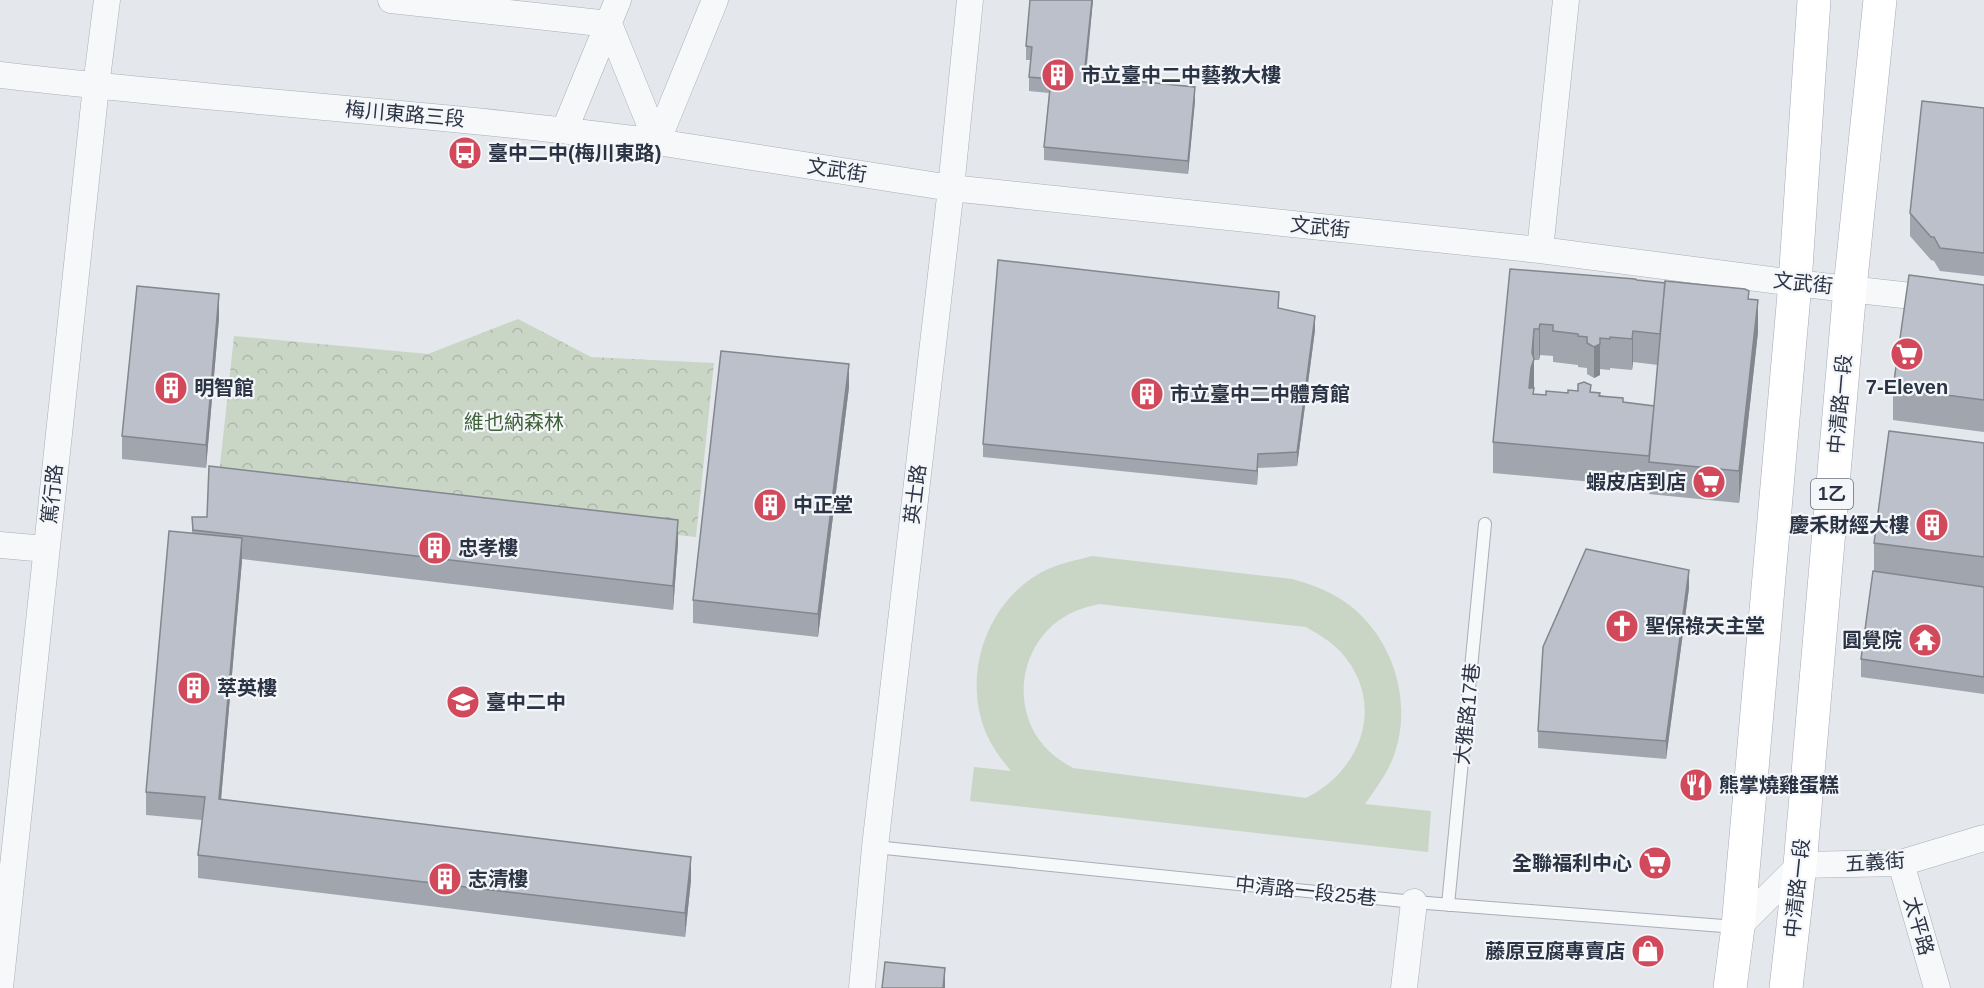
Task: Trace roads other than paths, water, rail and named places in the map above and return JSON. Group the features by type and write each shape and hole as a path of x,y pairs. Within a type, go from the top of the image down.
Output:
{"main road":[{"path":"1730,988 1738,927 1795,283 1814,0"},
{"name":"中清路一段","path":"1786,988 1800,865 1850,288 1880,0"}],"street":[{"name":"篤行路","path":"0,988 107,0"},
{"path":"391,0 609,24"},
{"path":"565,129 618,0"},
{"path":"657,142 715,0"},
{"name":"英士路","path":"862,988 875,847 951,188 969,0"},
{"path":"1539,250 1566,0"},
{"path":"609,24 657,142"},
{"name":"梅川東路三段","path":"0,75 96,86 565,129 657,142"},
{"name":"文武街","path":"657,142 951,188 1539,250 1795,283 1984,304"},
{"path":"0,545 46,549"},
{"name":"五義街","path":"1800,865 1901,863 1984,838"},
{"name":"太平路","path":"1901,863 1937,988"},
{"path":"1738,927 1800,865"},
{"path":"1404,988 1414,902"}],"lane":[{"name":"大雅路17巷","path":"1448,905 1485,524"},
{"name":"中清路一段25巷","path":"875,847 1414,902 1738,927"}],"place":[{"name":"市立臺中二中藝教大樓","path":"1058,75"},
{"name":"臺中二中(梅川東路)","path":"465,153"},
{"name":"7-Eleven","path":"1907,354"},
{"name":"明智館","path":"171,388"},
{"name":"市立臺中二中體育館","path":"1147,394"},
{"name":"蝦皮店到店","path":"1709,482"},
{"name":"中正堂","path":"770,505"},
{"name":"慶禾財經大樓","path":"1932,525"},
{"name":"忠孝樓","path":"435,548"},
{"name":"聖保祿天主堂","path":"1622,626"},
{"name":"圓覺院","path":"1925,640"},
{"name":"萃英樓","path":"194,688"},
{"name":"臺中二中","path":"463,702"},
{"name":"熊掌燒雞蛋糕","path":"1696,785"},
{"name":"全聯福利中心","path":"1655,863"},
{"name":"志清樓","path":"445,879"},
{"name":"藤原豆腐專賣店","path":"1648,951"}],"park label":[{"name":"維也納森林","path":"514,422"}]}
